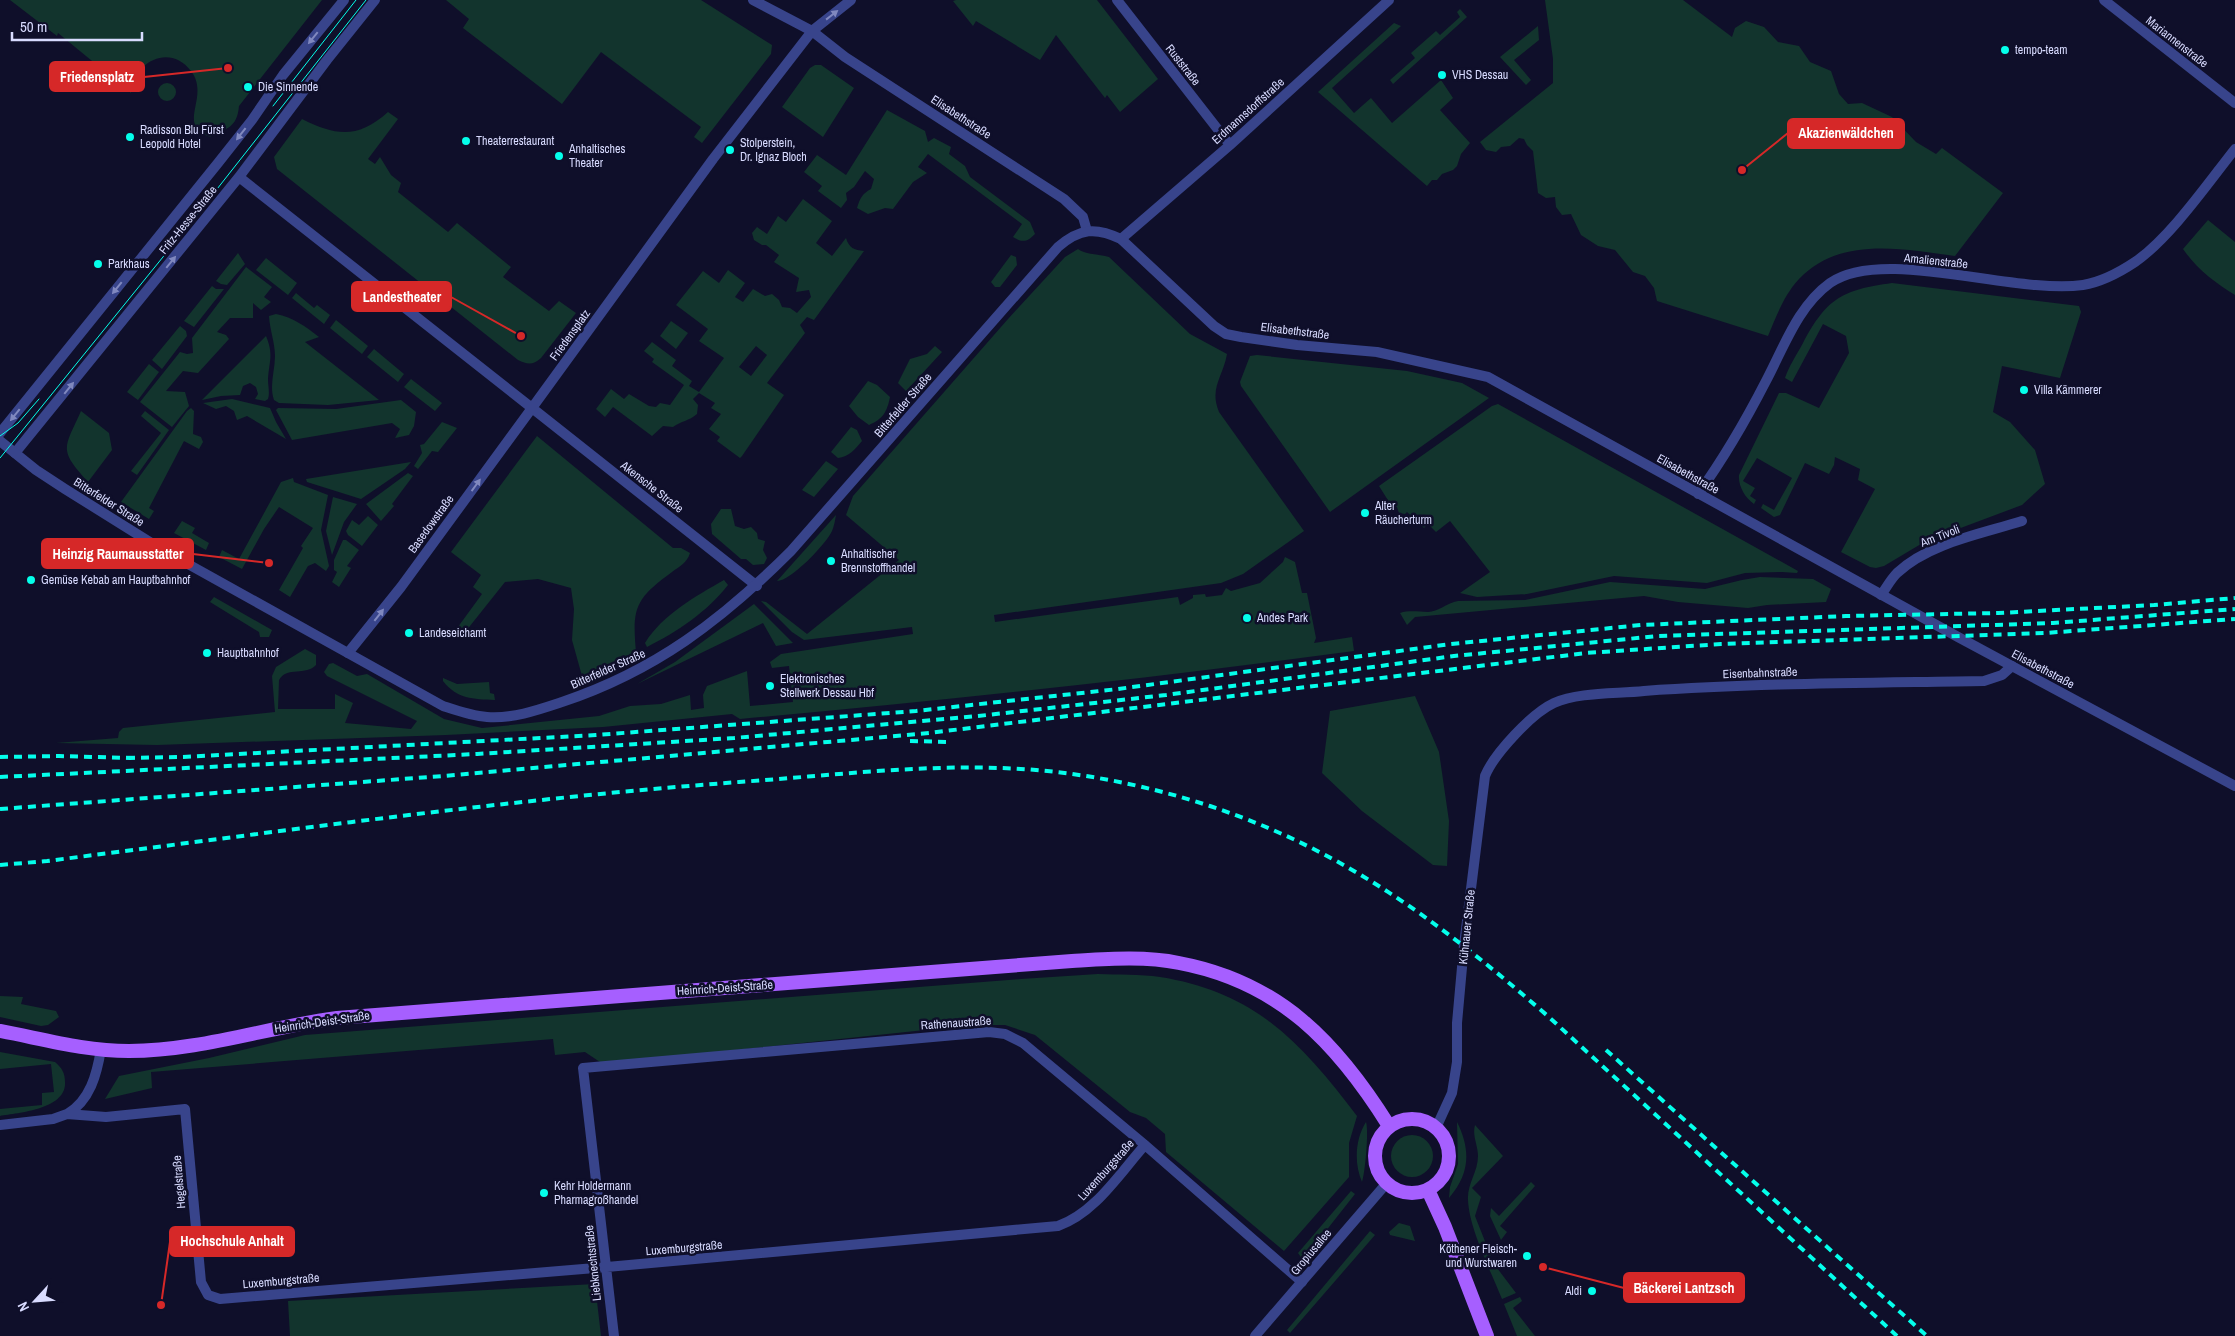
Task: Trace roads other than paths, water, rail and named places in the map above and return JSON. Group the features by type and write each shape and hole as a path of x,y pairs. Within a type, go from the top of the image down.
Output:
{"main road":[{"name":"Heinrich-Deist-Straße","path":"0,1031 59,1044 101,1049 157,1049 336,1018 1072,961 1138,959 1178,962 1206,969 1266,994 1294,1012 1318,1032 1340,1056 1390,1126"},
{"path":"1413,1119 1428,1122 1436,1128 1448,1145 1449,1161 1444,1176 1428,1190 1418,1193 1406,1193 1386,1184 1378,1172 1374,1150 1380,1137 1390,1126 1403,1120 1413,1119"},
{"path":"1428,1190 1445,1227 1487,1336"}],"street":[{"name":"Fritz-Hesse-Straße","path":"0,433 224,156 283,75 344,0"},
{"name":"Fritz-Hesse-Straße","path":"16,453 239,177 327,60 375,0"},
{"path":"753,0 812,31"},
{"name":"Friedensplatz","path":"532,408 696,182 812,31 851,0"},
{"name":"Ruststraße","path":"1117,0 1230,145"},
{"name":"Erdmannsdorffstraße","path":"1121,239 1230,145 1389,0"},
{"name":"Mariannenstraße","path":"2104,0 2235,103"},
{"name":"Elisabethstraße","path":"812,31 845,57 1064,199 1083,217 1088,231"},
{"name":"Amalienstraße","path":"1698,494 1726,456 1802,312 1820,291 1832,282 1862,270 1881,269 1908,270 2046,286 2086,284 2123,269 2147,253 2162,238 2235,149"},
{"path":"239,177 532,408"},
{"path":"1088,231 1108,233 1121,239"},
{"name":"Bitterfelder Straße","path":"0,441 66,489 161,548 443,706 465,714 489,717 514,715 578,697 613,683 649,665 714,621 756,586 791,551 1058,247 1076,234 1088,231"},
{"name":"Elisabethstraße","path":"1121,239 1214,326 1226,334 1297,345 1377,352 1488,377 1882,595 2235,786"},
{"name":"Akensche Straße","path":"532,408 756,586"},
{"name":"Basedowstraße","path":"348,653 400,587 532,408"},
{"name":"Am Tivoli","path":"1882,595 1896,574 1911,562 1953,544 2022,521"},
{"name":"Eisenbahnstraße","path":"1517,734 1552,703 1573,697 1772,684 1984,681 2002,675 2012,666"},
{"name":"Kühnauer Straße","path":"1436,1128 1452,1093 1457,1062 1457,1024 1464,945 1485,776 1496,755 1517,734"},
{"name":"Rathenaustraße","path":"583,1068 997,1032 1023,1043 1145,1145 1302,1282"},
{"path":"0,1125 53,1119 76,1109 88,1093 98,1066 101,1049"},
{"name":"Liebknechtstraße","path":"583,1068 614,1336"},
{"name":"Hegelstraße","path":"67,1114 106,1117 186,1110 201,1282"},
{"name":"Luxemburgstraße","path":"201,1282 208,1295 220,1299 606,1267 1058,1226 1069,1222 1088,1209 1145,1145"},
{"name":"Gropiusallee","path":"1255,1336 1386,1184"}],"tram line":[{"path":"273,106 356,0"},
{"path":"0,458 180,236 366,0"},
{"path":"0,436 18,423 39,399"}],"railway":[{"path":"127,758 183,757 596,735 916,711 1118,689 1451,644 1641,625 1846,616 1998,613 2154,605 2235,598"},
{"path":"0,777 477,754 734,738 978,716 1166,695 1454,656 1658,636 2053,623 2235,609"},
{"path":"0,809 443,776 929,733 1586,653 1721,644 2045,633 2235,619"},
{"path":"910,741 948,742"},
{"path":"0,757 133,758"},
{"path":"0,865 47,861 566,797 837,774 967,767 1027,769 1080,775 1159,791 1210,806 1260,824 1306,845 1391,894 1431,922 1471,952 1550,1018 1897,1336"},
{"path":"1606,1050 1927,1336"}],"place":[{"name":"tempo-team","path":"2005,50"},
{"name":"Friedensplatz","path":"228,68"},
{"name":"VHS Dessau","path":"1442,75"},
{"name":"Die Sinnende","path":"248,87"},
{"name":"Radisson Blu Fürst Leopold Hotel","path":"130,137"},
{"name":"Theaterrestaurant","path":"466,141"},
{"name":"Stolperstein, Dr. Ignaz Bloch","path":"730,150"},
{"name":"Anhaltisches Theater","path":"559,156"},
{"name":"Akazienwäldchen","path":"1742,170"},
{"name":"Parkhaus","path":"98,264"},
{"name":"Landestheater","path":"521,336"},
{"name":"Villa Kämmerer","path":"2024,390"},
{"name":"Alter Räucherturm","path":"1365,513"},
{"name":"Anhaltischer Brennstoffhandel","path":"831,561"},
{"name":"Heinzig Raumausstatter","path":"269,563"},
{"name":"Gemüse Kebab am Hauptbahnhof","path":"31,580"},
{"name":"Andes Park","path":"1247,618"},
{"name":"Landeseichamt","path":"409,633"},
{"name":"Hauptbahnhof","path":"207,653"},
{"name":"Elektronisches Stellwerk Dessau Hbf","path":"770,686"},
{"name":"Kehr Holdermann Pharmagroßhandel","path":"544,1193"},
{"name":"Köthener Fleisch- und Wurstwaren","path":"1527,1256"},
{"name":"Bäckerei Lantzsch","path":"1543,1267"},
{"name":"Aldi","path":"1592,1291"},
{"name":"Hochschule Anhalt","path":"161,1305"}]}
